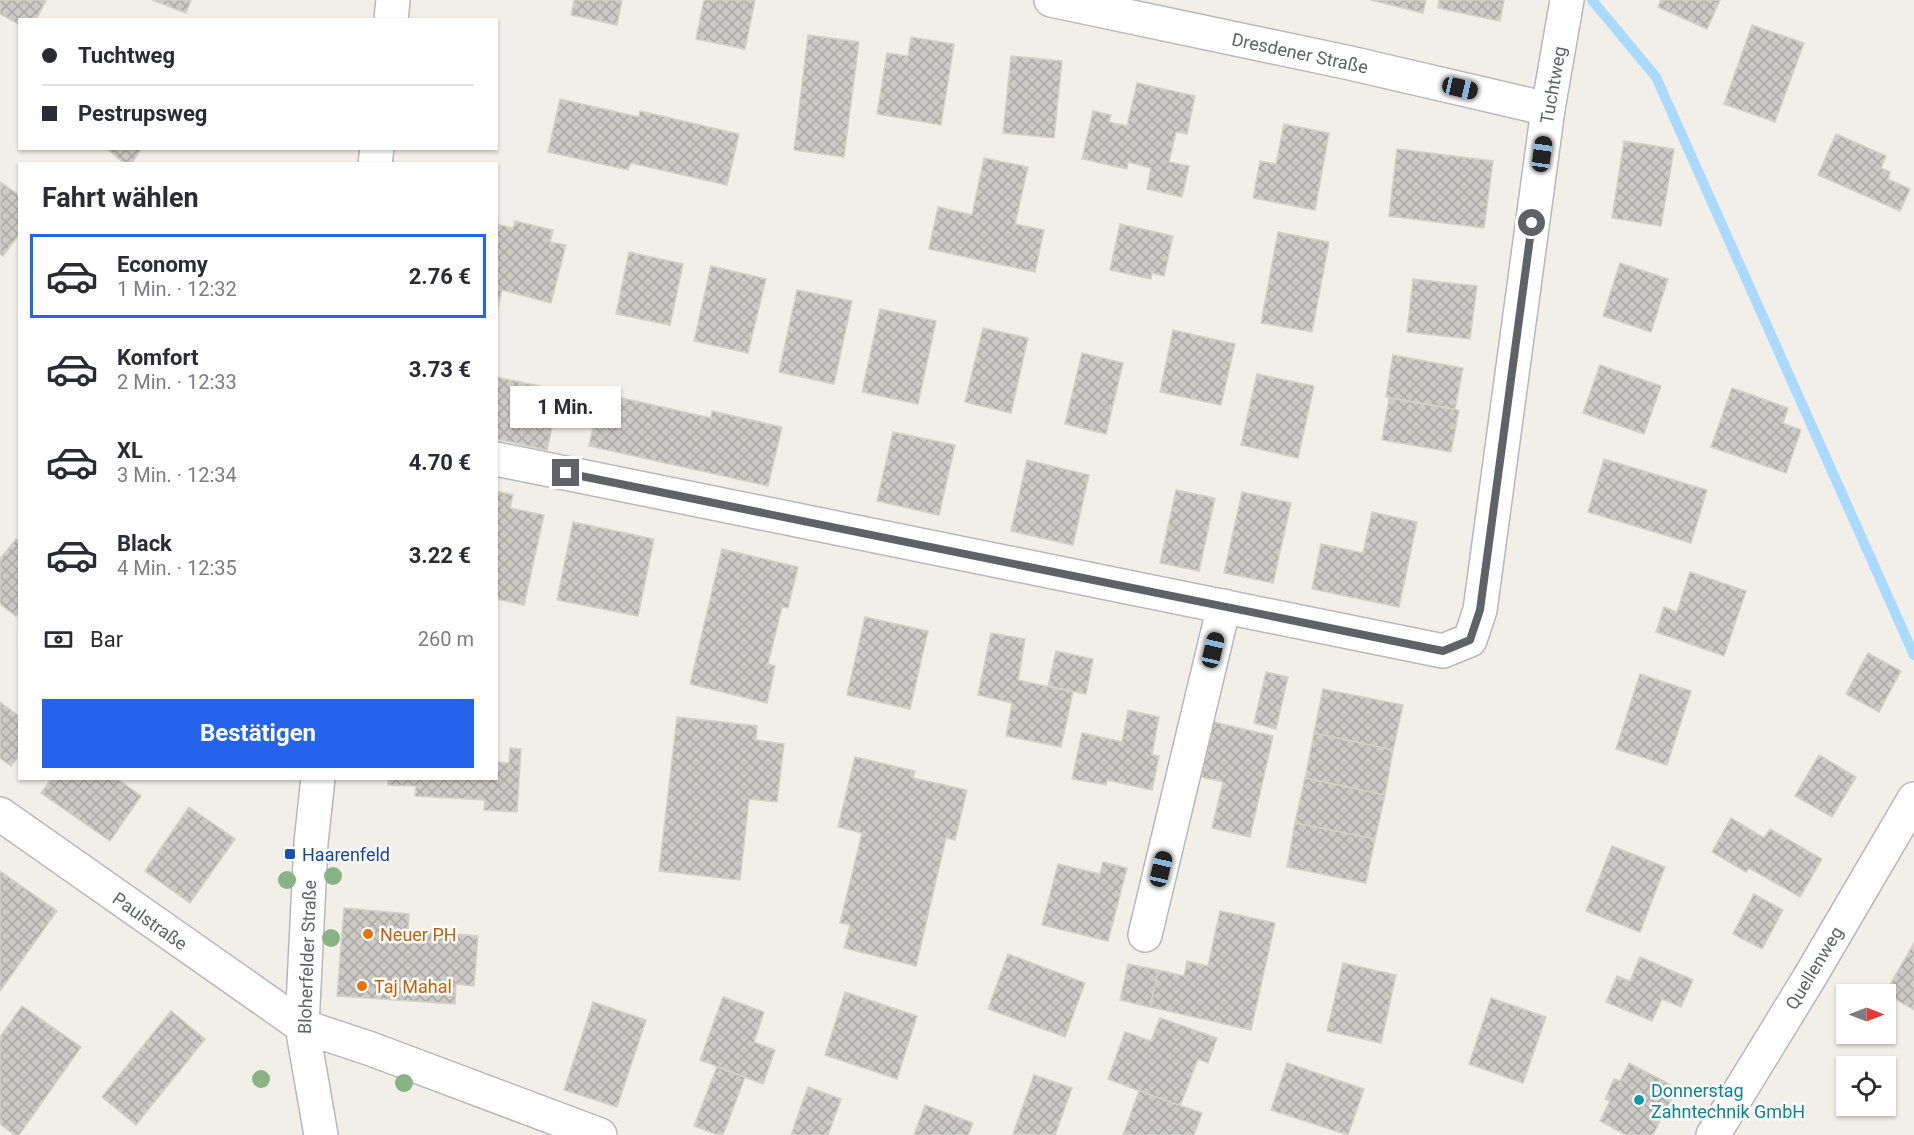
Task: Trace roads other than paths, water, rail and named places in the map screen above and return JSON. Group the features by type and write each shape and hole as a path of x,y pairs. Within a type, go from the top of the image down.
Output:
{"street":[{"path":"391,18 393,0"},
{"name":"Dresdener Straße","path":"1051,0 1350,63 1548,109"},
{"name":"Tuchtweg","path":"1224,606 1443,651 1470,640 1480,610 1548,109 1568,0"},
{"path":"498,459 1224,606 1145,935"},
{"name":"Bloherfelder Straße","path":"318,780 311,843 302,1026 321,1135"},
{"name":"Quellenweg","path":"1713,1135 1811,975 1914,799"},
{"name":"Paulstraße","path":"0,814 302,1026"},
{"path":"302,1026 371,1049 600,1135"}],"waterway":[{"path":"1592,0 1656,77 1914,655"}],"place":[{"name":"Haarenfeld","path":"290,854"},
{"name":"Neuer PH","path":"368,934"},
{"name":"Taj Mahal","path":"362,986"},
{"name":"Donnerstag Zahntechnik GmbH","path":"1639,1100"}]}
